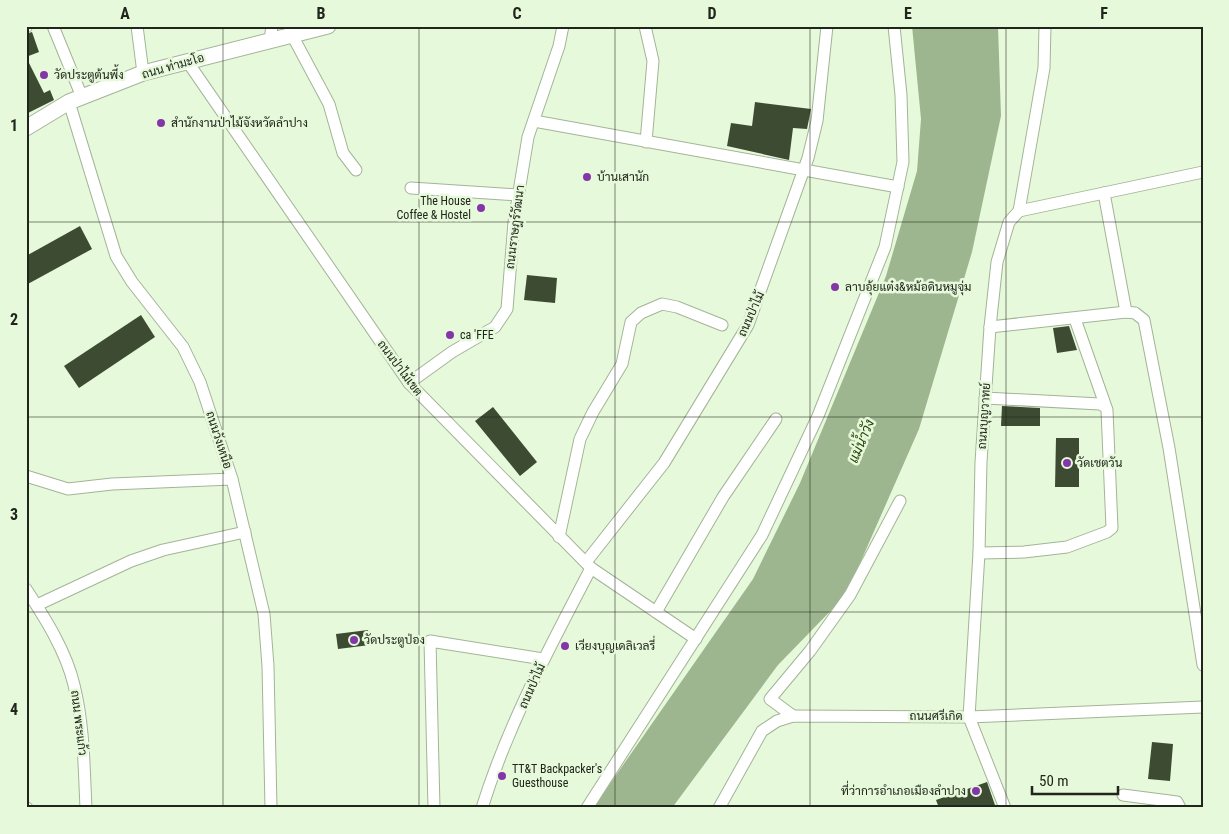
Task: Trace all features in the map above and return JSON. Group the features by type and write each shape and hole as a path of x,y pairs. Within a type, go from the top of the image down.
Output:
{"street":[{"name":"ถนนวังเหนือ","path":"53,26 75,100 116,256 132,282 183,347 200,382 232,478 264,614 268,666 271,808"},
{"path":"137,26 143,73"},
{"name":"ถนน ท่ามะโอ","path":"26,128 75,100 143,73 187,61 271,33 292,35 328,26"},
{"name":"ถนนราษฎร์วัฒนา","path":"409,383 452,352 495,327 507,309 518,195 528,137 559,46 563,26"},
{"path":"645,26 653,61 646,142"},
{"name":"ถนนป่าไม้","path":"482,808 489,785 544,658 589,565 664,463 748,325 786,225 817,121 827,26"},
{"path":"587,808 762,535 818,416 885,247 903,162 901,95 894,26"},
{"name":"ถนนบุญวาทย์","path":"1005,808 969,716 990,327 997,262 1008,222 1019,211 1044,68 1045,26"},
{"path":"292,35 329,104 342,153 356,170"},
{"name":"ถนนป่าไม้เขต","path":"187,61 409,383 559,537 589,565 696,639"},
{"path":"534,121 898,187"},
{"path":"1019,211 1203,172"},
{"path":"411,188 518,195"},
{"path":"1104,193 1126,312"},
{"path":"559,537 580,439 593,412 622,364 631,322 641,313 662,304 677,307 722,325"},
{"path":"990,327 1126,312 1135,313 1144,320 1168,448 1203,665"},
{"path":"979,553 1024,552 1067,547 1107,532 1112,528 1107,410 1104,406 1075,319"},
{"path":"986,398 1100,404 1104,406"},
{"path":"656,612 723,496 776,419"},
{"path":"26,476 68,489 112,484 232,478"},
{"path":"793,716 770,699 810,651 850,595 900,501"},
{"path":"37,605 131,561 164,550 245,532"},
{"name":"ถนน พระแก้ว","path":"26,589 60,647 74,684 82,729 86,808"},
{"path":"434,808 430,641 544,658"},
{"name":"ถนนศรีเกิด","path":"719,808 762,731 777,721 793,716 969,716 1203,707"},
{"path":"1123,795 1177,802 1180,808"}],"water":[{"name":"แม่น้ำวัง","path":"912,26 998,26 1001,116 972,252 919,429 846,595 778,665 672,808 593,808 753,579 800,483 886,276 917,171 921,119"}],"building":[{"path":"32,32 39,52 26,57 26,34"},
{"path":"26,57 44,93 50,90 54,100 26,114"},
{"path":"755,102 811,109 807,129 793,128 789,160 727,146 731,123 752,126"},
{"path":"80,226 92,249 26,285 26,256"},
{"path":"527,275 557,278 555,303 524,300"},
{"path":"141,315 155,337 79,388 64,366"},
{"path":"1069,326 1077,350 1057,353 1053,328"},
{"path":"1002,406 1040,408 1040,426 1001,426"},
{"path":"493,407 537,462 520,476 475,421"},
{"name":"วัดเชตวัน","path":"1056,438 1079,438 1079,487 1055,487"},
{"path":"368,630 370,645 338,649 336,634"},
{"path":"1152,742 1173,744 1170,781 1148,779"},
{"name":"ที่ว่าการอำเภอเมืองลำปาง","path":"987,782 996,808 939,808 936,800"}],"place":[{"name":"วัดประตูต้นพึ้ง","path":"44,75"},
{"name":"สำนักงานป่าไม้จังหวัดลำปาง","path":"161,123"},
{"name":"บ้านเสานัก","path":"587,177"},
{"name":"The House Coffee & Hostel","path":"481,208"},
{"name":"ลาบอุ้ยแต๋ง&หม้อดินหมูจุ่ม","path":"835,287"},
{"name":"ca 'FFE","path":"450,335"},
{"name":"วัดเชตวัน","path":"1067,463"},
{"name":"วัดประตูป่อง","path":"354,640"},
{"name":"เวียงบุญเดลิเวลรี่","path":"565,646"},
{"name":"TT&T Backpacker's Guesthouse","path":"502,776"},
{"name":"ที่ว่าการอำเภอเมืองลำปาง","path":"976,791"}]}
